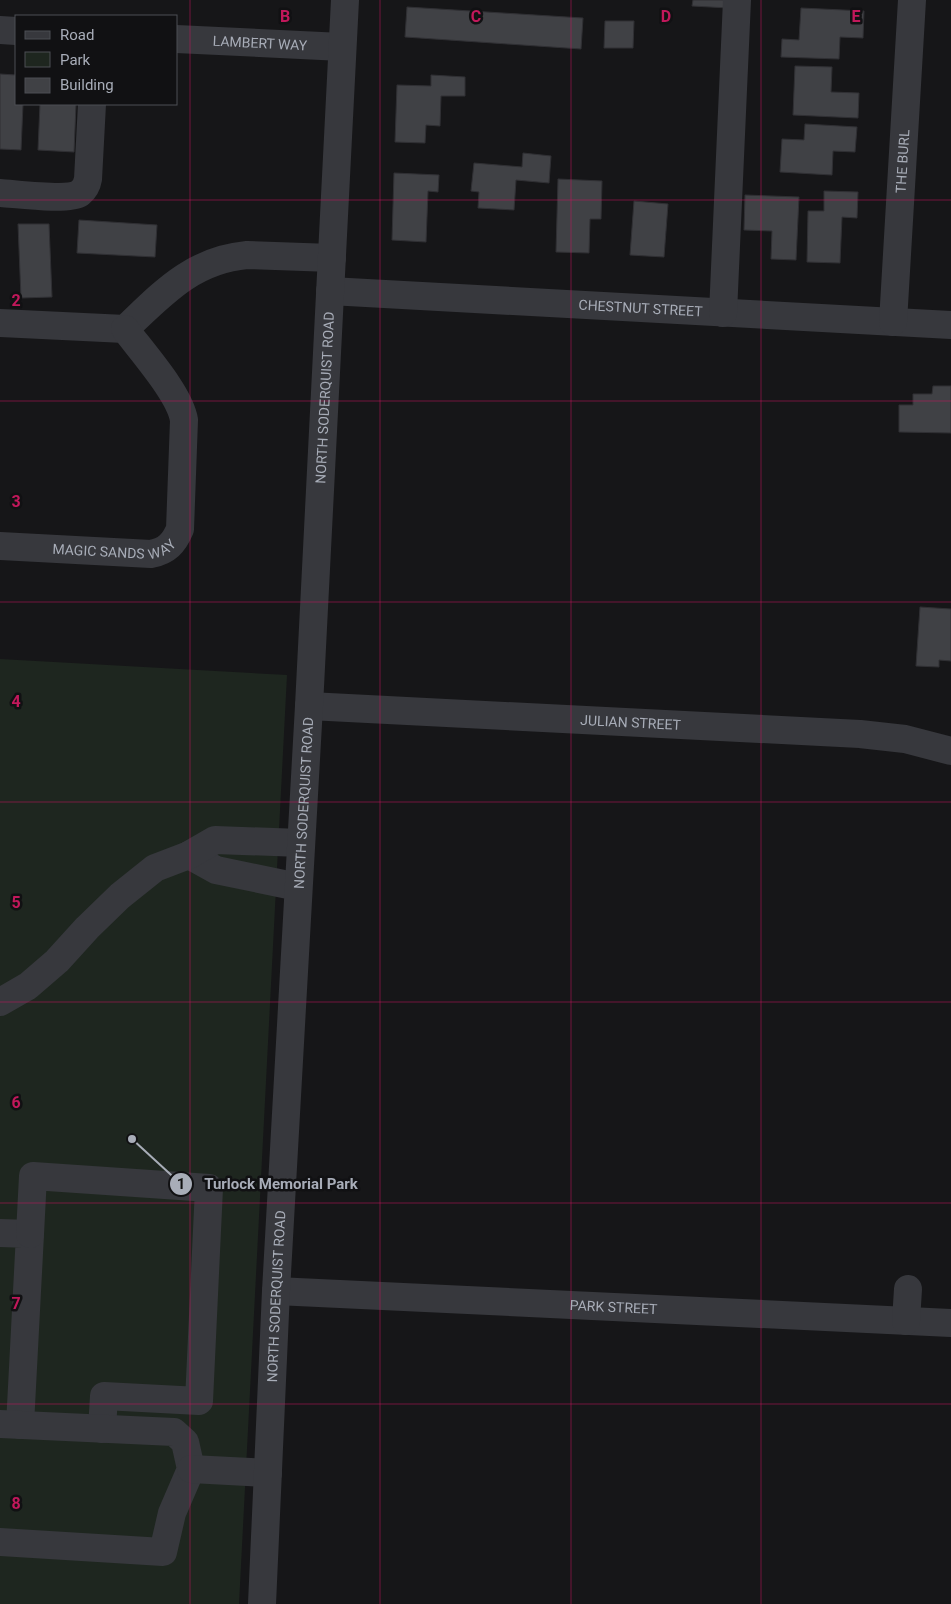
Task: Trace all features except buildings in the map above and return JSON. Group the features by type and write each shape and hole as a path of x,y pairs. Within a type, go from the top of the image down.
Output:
{"street":[{"name":"NORTH SODERQUIST ROAD","path":"262,1604 276,1291 309,706 345,0"},
{"path":"723,313 737,0"},
{"name":"THE BURL","path":"893,322 912,0"},
{"path":"0,30 15,31"},
{"name":"LAMBERT WAY","path":"178,39 342,47"},
{"path":"0,193 67,197 82,192 88,179 92,105"},
{"path":"0,323 125,330 180,279 193,270 215,261 247,255 332,258"},
{"name":"CHESTNUT STREET","path":"330,291 951,325"},
{"name":"MAGIC SANDS WAY","path":"0,546 152,554 160,552 174,541 180,529 183,410 125,330"},
{"name":"JULIAN STREET","path":"309,706 868,734 905,739 951,751"},
{"path":"0,1002 28,986 57,961 120,896 154,868 189,855 215,840 301,843"},
{"path":"189,855 216,870 298,887"},
{"path":"0,1542 163,1552 172,1513 191,1469 185,1442 174,1432 102,1429 10,1424 30,1234 33,1176 209,1188 199,1401 104,1396 102,1429"},
{"path":"0,1233 30,1234"},
{"path":"906,1321 908,1289"},
{"name":"PARK STREET","path":"276,1291 951,1323"},
{"path":"191,1469 268,1473"}],"green space":[{"path":"0,659 287,675 239,1604 0,1604"}],"place":[{"name":"Turlock Memorial Park","path":"132,1139"}]}
